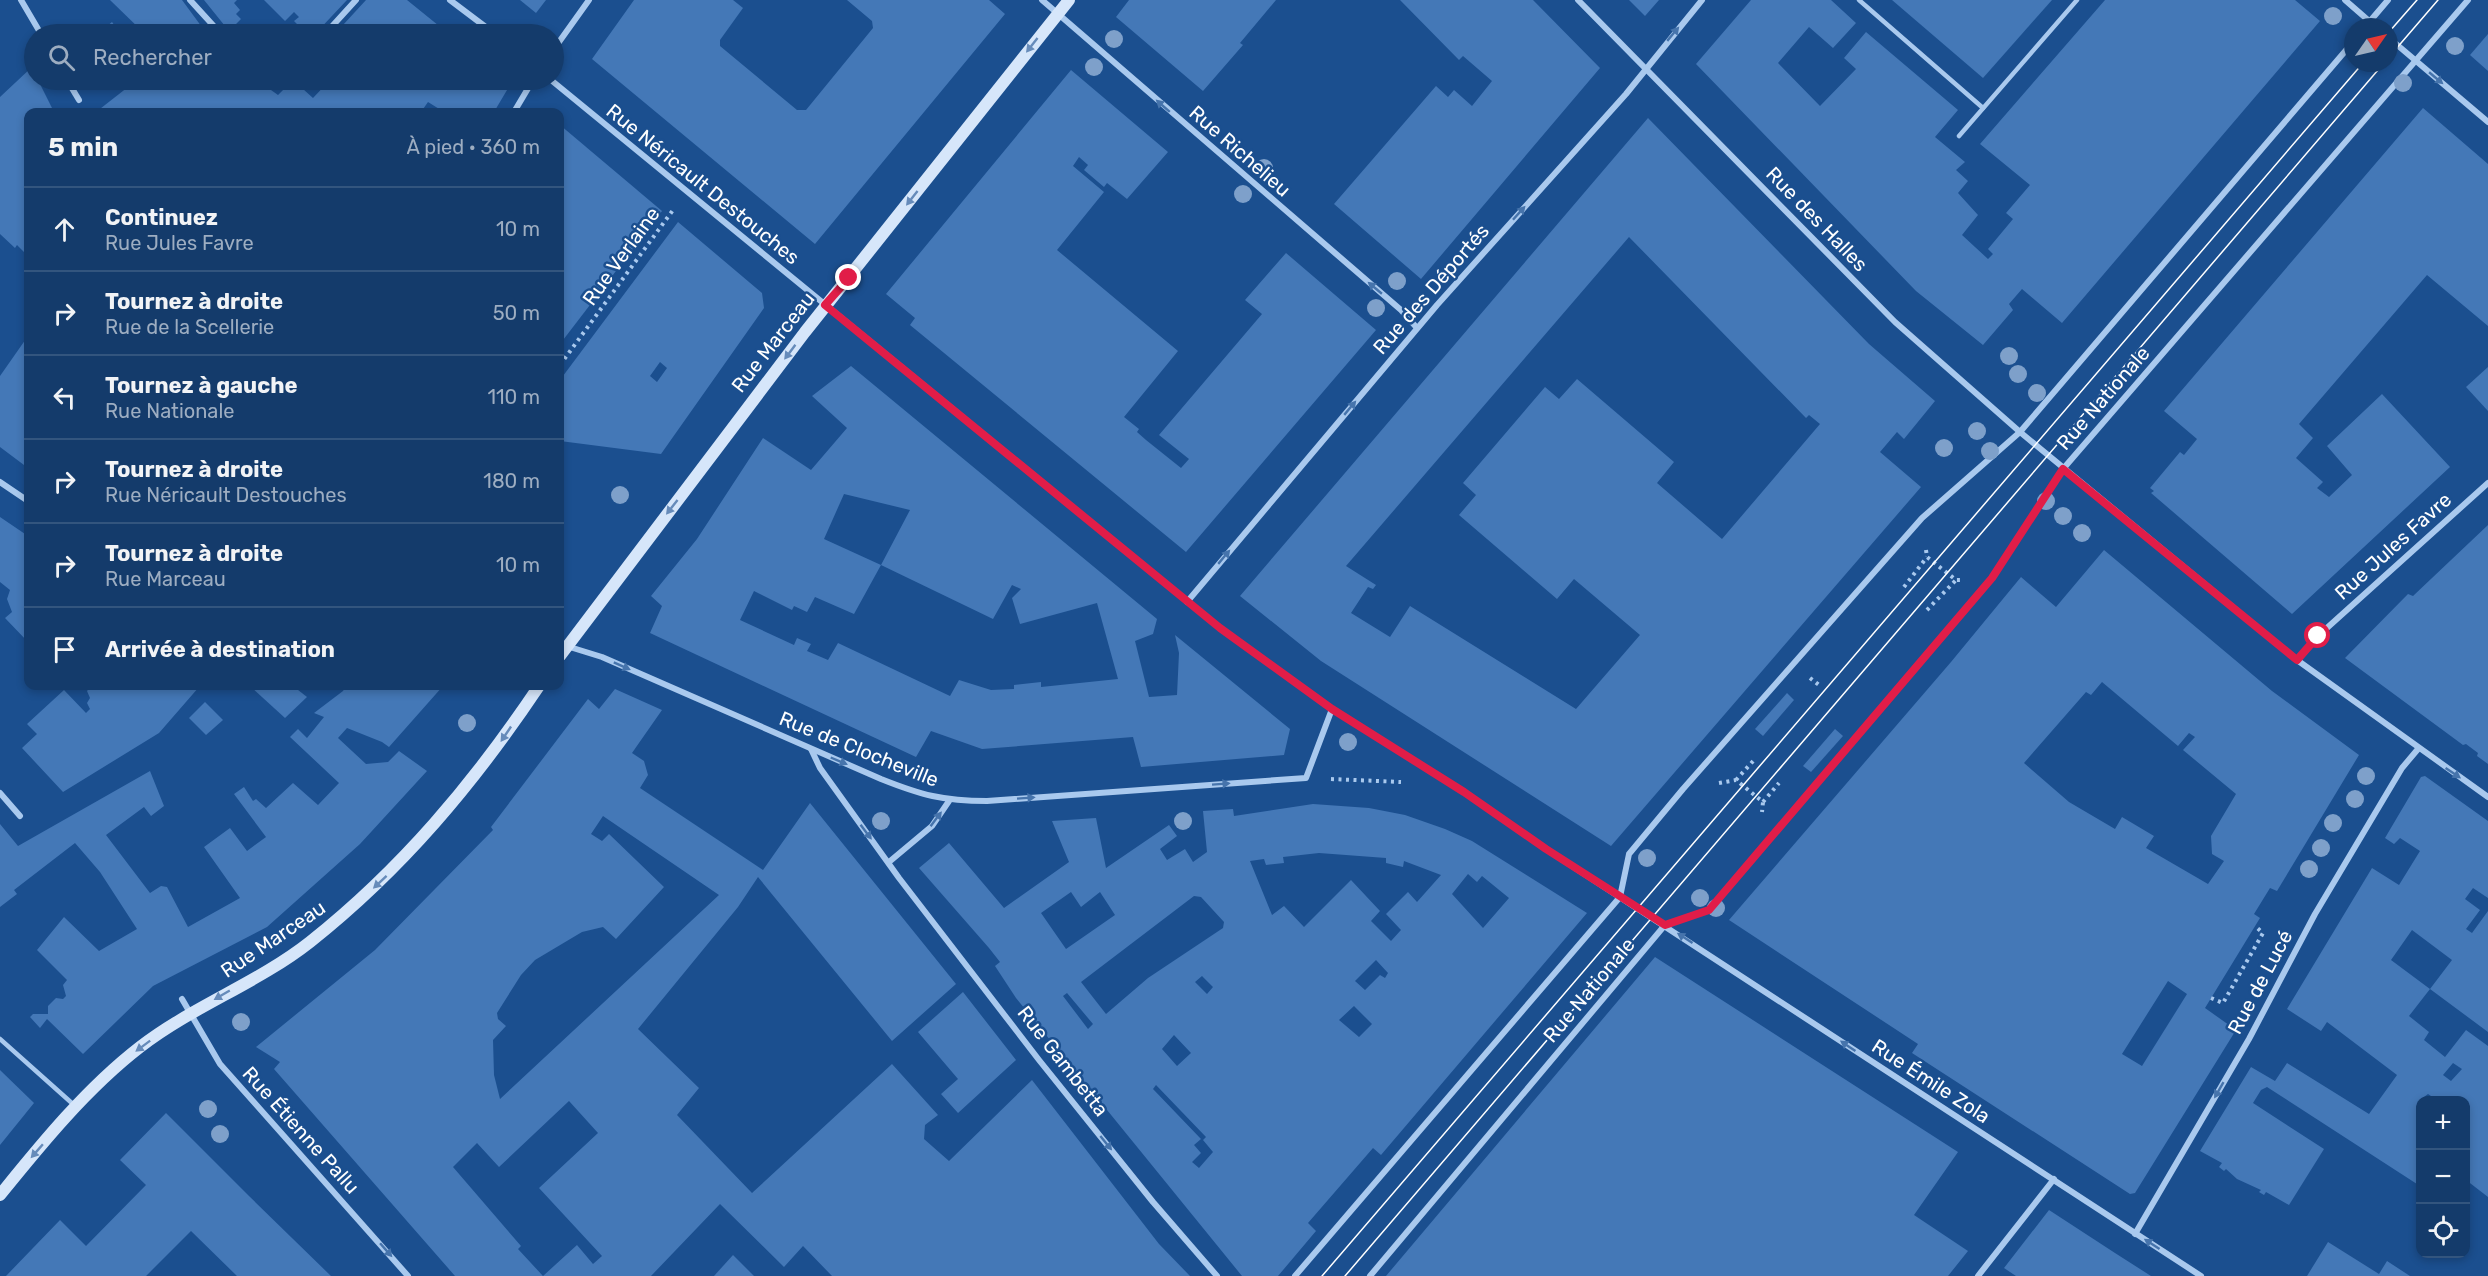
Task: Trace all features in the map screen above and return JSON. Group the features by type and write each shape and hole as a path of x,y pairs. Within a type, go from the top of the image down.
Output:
{"street":[{"path":"21,0 35,24"},
{"path":"190,0 212,24"},
{"path":"334,24 356,0"},
{"path":"450,0 482,24"},
{"path":"564,35 589,0"},
{"name":"Rue Richelieu","path":"1042,0 1401,310 1417,328"},
{"name":"Rue Marceau","path":"564,645 825,305 1069,0"},
{"name":"Rue des Halles","path":"1578,0 1895,322 2020,432 2297,660 2488,797"},
{"name":"Rue des Déportés","path":"1186,602 1417,328 1626,94 1702,0"},
{"path":"2345,0 2362,18"},
{"path":"2373,18 2388,0"},
{"name":"Rue Nationale","path":"1370,1276 1665,925 1709,910 1992,578 2063,469 2468,0"},
{"path":"2398,45 2488,122"},
{"name":"Rue Nationale","path":"1295,1276 1620,897 1629,854 1683,789 1922,518 2020,432 2344,53"},
{"path":"73,90 79,100"},
{"path":"516,108 527,90"},
{"name":"Rue Néricault Destouches","path":"563,90 1186,602 1332,709 1464,792 1644,912"},
{"path":"0,482 24,498"},
{"name":"Rue Jules Favre","path":"2297,660 2318,636 2488,483"},
{"name":"Rue de Clocheville","path":"564,648 603,657 810,749 917,793 949,801 987,801 1306,778"},
{"name":"Rue Marceau","path":"0,1195 75,1107 140,1047 192,1013 308,944 387,875 458,798 536,690"},
{"path":"1306,778 1332,709"},
{"name":"Rue Gambetta","path":"810,749 820,768 888,862 1056,1081 1153,1202 1217,1276"},
{"name":"Rue de Lucé","path":"2135,1234 2249,1040 2315,914 2402,768 2418,749"},
{"path":"0,793 20,816"},
{"path":"888,862 932,826 949,801"},
{"name":"Rue Émile Zola","path":"1644,912 2201,1276"},
{"name":"Rue Étienne Pallu","path":"182,999 220,1064 408,1276"},
{"path":"1978,1276 2054,1179"}],"lane":[{"path":"1859,0 1983,108"},
{"path":"1959,136 2077,0"},
{"path":"0,1039 75,1107"}],"path":[{"name":"Rue Verlaine","path":"564,360 686,193"},
{"path":"1922,518 1927,557 1956,580 1992,578"},
{"path":"1904,587 1927,557"},
{"path":"1927,610 1956,580"},
{"path":"1683,789 1736,780 1754,760"},
{"path":"1306,778 1409,782"},
{"path":"1736,780 1763,802"},
{"path":"1757,853 1763,802 1779,783"},
{"path":"2211,998 2223,1003 2263,933 2255,926"}],"building":[{"path":"110,0 182,0 200,24 135,24"},
{"path":"204,0 237,0 234,3 240,10 236,14 241,19 236,24 223,24"},
{"path":"264,0 347,0 324,24 297,24 294,21 299,17 294,12 285,21"},
{"path":"366,0 407,0 437,24 344,24"},
{"path":"520,0 546,0 536,13"},
{"path":"634,0 733,0 743,8 720,40 720,46 797,110 806,110 873,28 872,21 847,0 989,0 1005,14 815,244 592,59"},
{"path":"1129,0 1276,0 1240,43 1243,45 1203,91 1116,17"},
{"path":"1400,0 1533,0 1600,68 1421,279 1334,204 1436,86 1448,97 1454,90 1472,106 1492,81 1463,56 1459,60"},
{"path":"1629,0 1659,0 1645,16"},
{"path":"1751,0 1831,0 1856,23 1833,48 1809,27 1778,63 1820,106 1856,69 1844,58 1866,32 1958,110 1935,137 1965,162 1956,170 1968,181 1958,193 1978,215 1962,235 1988,259 1993,254 1988,249 2013,219 2006,213 2030,185 1980,144 2105,0 2295,0 2320,21 2062,323 2022,289 2009,304 2013,310 1983,345 1916,291 1696,64"},
{"path":"1892,0 2052,0 1983,78"},
{"path":"2488,34 2488,71 2470,55"},
{"path":"1071,70 1168,152 1127,199 1107,183 1104,187 1084,170 1088,165 1079,157 1073,166 1104,192 1057,250 1178,351 1124,417 1139,429 1137,432 1146,440 1181,468 1189,459 1159,435 1262,314 1245,300 1286,253 1376,330 1186,552 910,325 915,318 886,294"},
{"path":"24,74 24,90 43,90 52,108 24,108 24,252 17,245 15,248 0,234 0,97"},
{"path":"124,90 271,90 278,95 283,90 304,90 313,98 321,90 507,90 496,108 438,108 428,102 424,108 101,108"},
{"path":"2423,108 2488,164 2488,326 2427,275 2299,424 2313,438 2296,458 2323,482 2317,488 2329,497 2352,475 2327,446 2382,394 2450,467 2292,614 2151,493 2154,491 2150,488 2180,452 2184,455 2197,439 2164,411"},
{"path":"1648,118 1869,344 1935,401 1904,439 1897,432 1880,452 1921,487 1611,846 1321,661 1240,596","holes":["1629,237 1806,418 1809,415 1820,424 1722,539 1657,483 1674,462 1577,379 1559,399 1545,387 1463,483 1476,495 1459,515 1557,599 1574,579 1640,635 1576,709 1410,606 1390,637 1351,613 1368,587 1373,589 1376,585 1346,566"]},
{"path":"564,128 662,211 564,339"},
{"path":"678,222 762,293 764,308 661,454 564,442 564,375","holes":["660,362 667,368 657,382 650,376"]},
{"path":"24,342 24,465 0,447 0,376"},
{"path":"851,366 1157,619 1153,634 1135,641 1149,697 1177,695 1179,653 1175,635 1290,729 1284,755 1141,767 1133,737 982,749 931,731 916,757 650,633 662,606 651,596 697,539 763,438 811,470 847,428 812,396","holes":["844,494 910,510 881,565 824,539","881,565 993,619 1012,585 1021,589 1012,598 1020,624 1097,603 1118,679 1041,687 1041,682 1014,685 1014,689 991,690 959,680 950,696 838,643 828,660 807,651 811,644 797,638 794,645 740,620 754,591 792,610 794,606 807,612 815,597 854,614"]},
{"path":"2488,367 2488,411 2466,387"},
{"path":"0,517 24,533 24,638 5,618 12,612 7,599 10,590 0,582"},
{"path":"2488,525 2488,764 2466,744 2463,745 2345,658 2408,594 2413,596"},
{"path":"2104,550 2272,691 2359,755 2277,891 2270,888 2254,914 2260,918 2205,1008 2236,1030 2135,1193 2130,1194 1912,1053 1918,1044 1729,920 2021,577 2056,607","holes":["2102,682 2178,746 2189,733 2195,737 2183,750 2236,794 2211,836 2212,854 2224,861 2208,884 2146,848 2154,836 2122,817 2115,829 2069,802 2024,763 2086,692 2091,695","2168,981 2187,994 2142,1066 2122,1054"]},
{"path":"615,689 662,710 632,753 644,761 648,775 640,788 763,870 810,803 956,984 892,1041 758,877 738,907 638,1029 699,1088 677,1115 752,1193 892,1064 938,1115 925,1125 924,1139 949,1161 1032,1080 1159,1244 1190,1276 832,1276 803,1246 784,1267 720,1204 651,1276 543,1276 455,1276 274,1069 280,1062 256,1047 375,950 493,830 491,827 588,699 599,709","holes":["603,816 719,895 500,1099 494,1075 493,1040 506,1026 498,1019 497,1013 521,975 535,960 582,932 603,927 616,939 664,887 609,834 602,841 591,834","569,1101 598,1133 539,1188 602,1256 593,1264 577,1245 543,1276 518,1249 521,1246 453,1167 477,1143 499,1167"]},
{"path":"64,690 86,713 90,709 87,703 90,698 87,691 196,690 159,733 63,792 22,748 37,734 27,724"},
{"path":"254,690 298,690 307,697 285,718"},
{"path":"439,690 389,747 347,728 338,738 366,764 388,762 399,751 427,771 360,844 267,927 153,986 83,1054 47,1019 40,1028 30,1017 33,1014 48,1014 48,1006 56,998 63,999 66,996 63,985 67,980 37,950 64,917 99,951 137,929 100,872 75,843 14,890 17,894 0,907 0,824 18,846 150,771 164,806 151,816 144,807 106,835 150,893 161,886 167,887 188,927 240,898 204,847 230,828 247,851 266,837 234,794 244,787 253,801 256,799 266,808 293,783 318,805 339,783 290,737 298,729 307,738 324,717 314,713 343,691"},
{"path":"1787,693 1794,700 1763,736 1755,729"},
{"path":"205,702 223,720 206,735 189,718"},
{"path":"1835,729 1843,736 1811,772 1803,766"},
{"path":"2425,776 2488,821 2488,898 2473,888 2465,899 2480,910 2466,929 2472,933 2488,911 2488,1032 2430,989 2409,1016 2429,1032 2424,1040 2445,1057 2466,1030 2488,1046 2488,1197 2470,1183 2470,1096 2431,1096 2428,1094 2416,1096 2416,1183 2267,1087 2261,1090 2253,1103 2324,1149 2289,1205 2266,1192 2264,1195 2259,1192 2261,1190 2237,1179 2226,1169 2224,1171 2219,1167 2222,1163 2200,1151 2251,1067 2275,1081 2287,1063 2369,1114 2397,1075 2327,1022 2321,1031 2287,1009 2372,868 2399,885 2420,851 2400,838 2394,844 2385,838 2421,777","holes":["2412,930 2452,960 2430,989 2391,960","2453,1063 2462,1069 2451,1081 2443,1075"]},
{"path":"1313,804 1369,808 1405,815 1472,841 1587,913 1381,1155 1373,1148 1308,1223 1316,1231 1278,1276 1242,1276 1016,998 995,966 1000,962 989,948 919,868 949,843 1004,908 1069,862 1052,821 1096,818 1106,868 1169,825 1177,836 1160,849 1167,860 1185,849 1193,862 1207,852 1203,811 1233,809 1234,816","holes":["1319,853 1386,858 1386,863 1403,867 1404,861 1441,875 1417,902 1408,892 1386,914 1401,930 1391,941 1371,921 1380,911 1351,880 1304,927 1284,906 1272,915 1250,861 1264,859 1266,865 1284,863 1283,857","1468,874 1477,882 1482,876 1509,898 1483,928 1452,894","1071,892 1081,907 1100,892 1115,915 1066,949 1041,913","1194,896 1201,897 1224,922 1223,928 1148,978 1106,1014 1081,982","1376,960 1388,973 1385,978 1380,975 1365,990 1355,981","1202,976 1213,987 1207,994 1195,982","1067,993 1093,1024 1088,1029 1063,996","1354,1006 1372,1024 1359,1037 1339,1020","1174,1035 1191,1053 1177,1066 1162,1049","1156,1085 1206,1137 1203,1140 1213,1152 1199,1168 1192,1162 1201,1153 1194,1145 1201,1139 1153,1089"]},
{"path":"1655,957 1958,1152 1914,1215 1968,1251 1948,1276 1386,1276"},
{"path":"963,992 1016,1060 958,1113 941,1094 958,1079 918,1032"},
{"path":"0,1070 34,1103 0,1145"},
{"path":"166,1113 331,1276 237,1276 191,1231 146,1276 6,1276 60,1220 86,1246 146,1185 120,1160"},
{"path":"2049,1210 2151,1276 2016,1276 2004,1268"},
{"path":"2328,1242 2379,1274 2387,1261 2410,1276 2307,1276"},
{"path":"733,1255 754,1276 714,1276"}],"tram line":[{"path":"2398,22 2417,0"},
{"path":"2398,47 2438,0"},
{"path":"1322,1276 2355,72"},
{"path":"1345,1276 2376,72"}],"route":[{"path":"849,278 825,305 1186,602 1332,709 1464,792 1546,849 1665,925 1709,910 1992,578 2063,469 2297,660 2318,636"}]}
